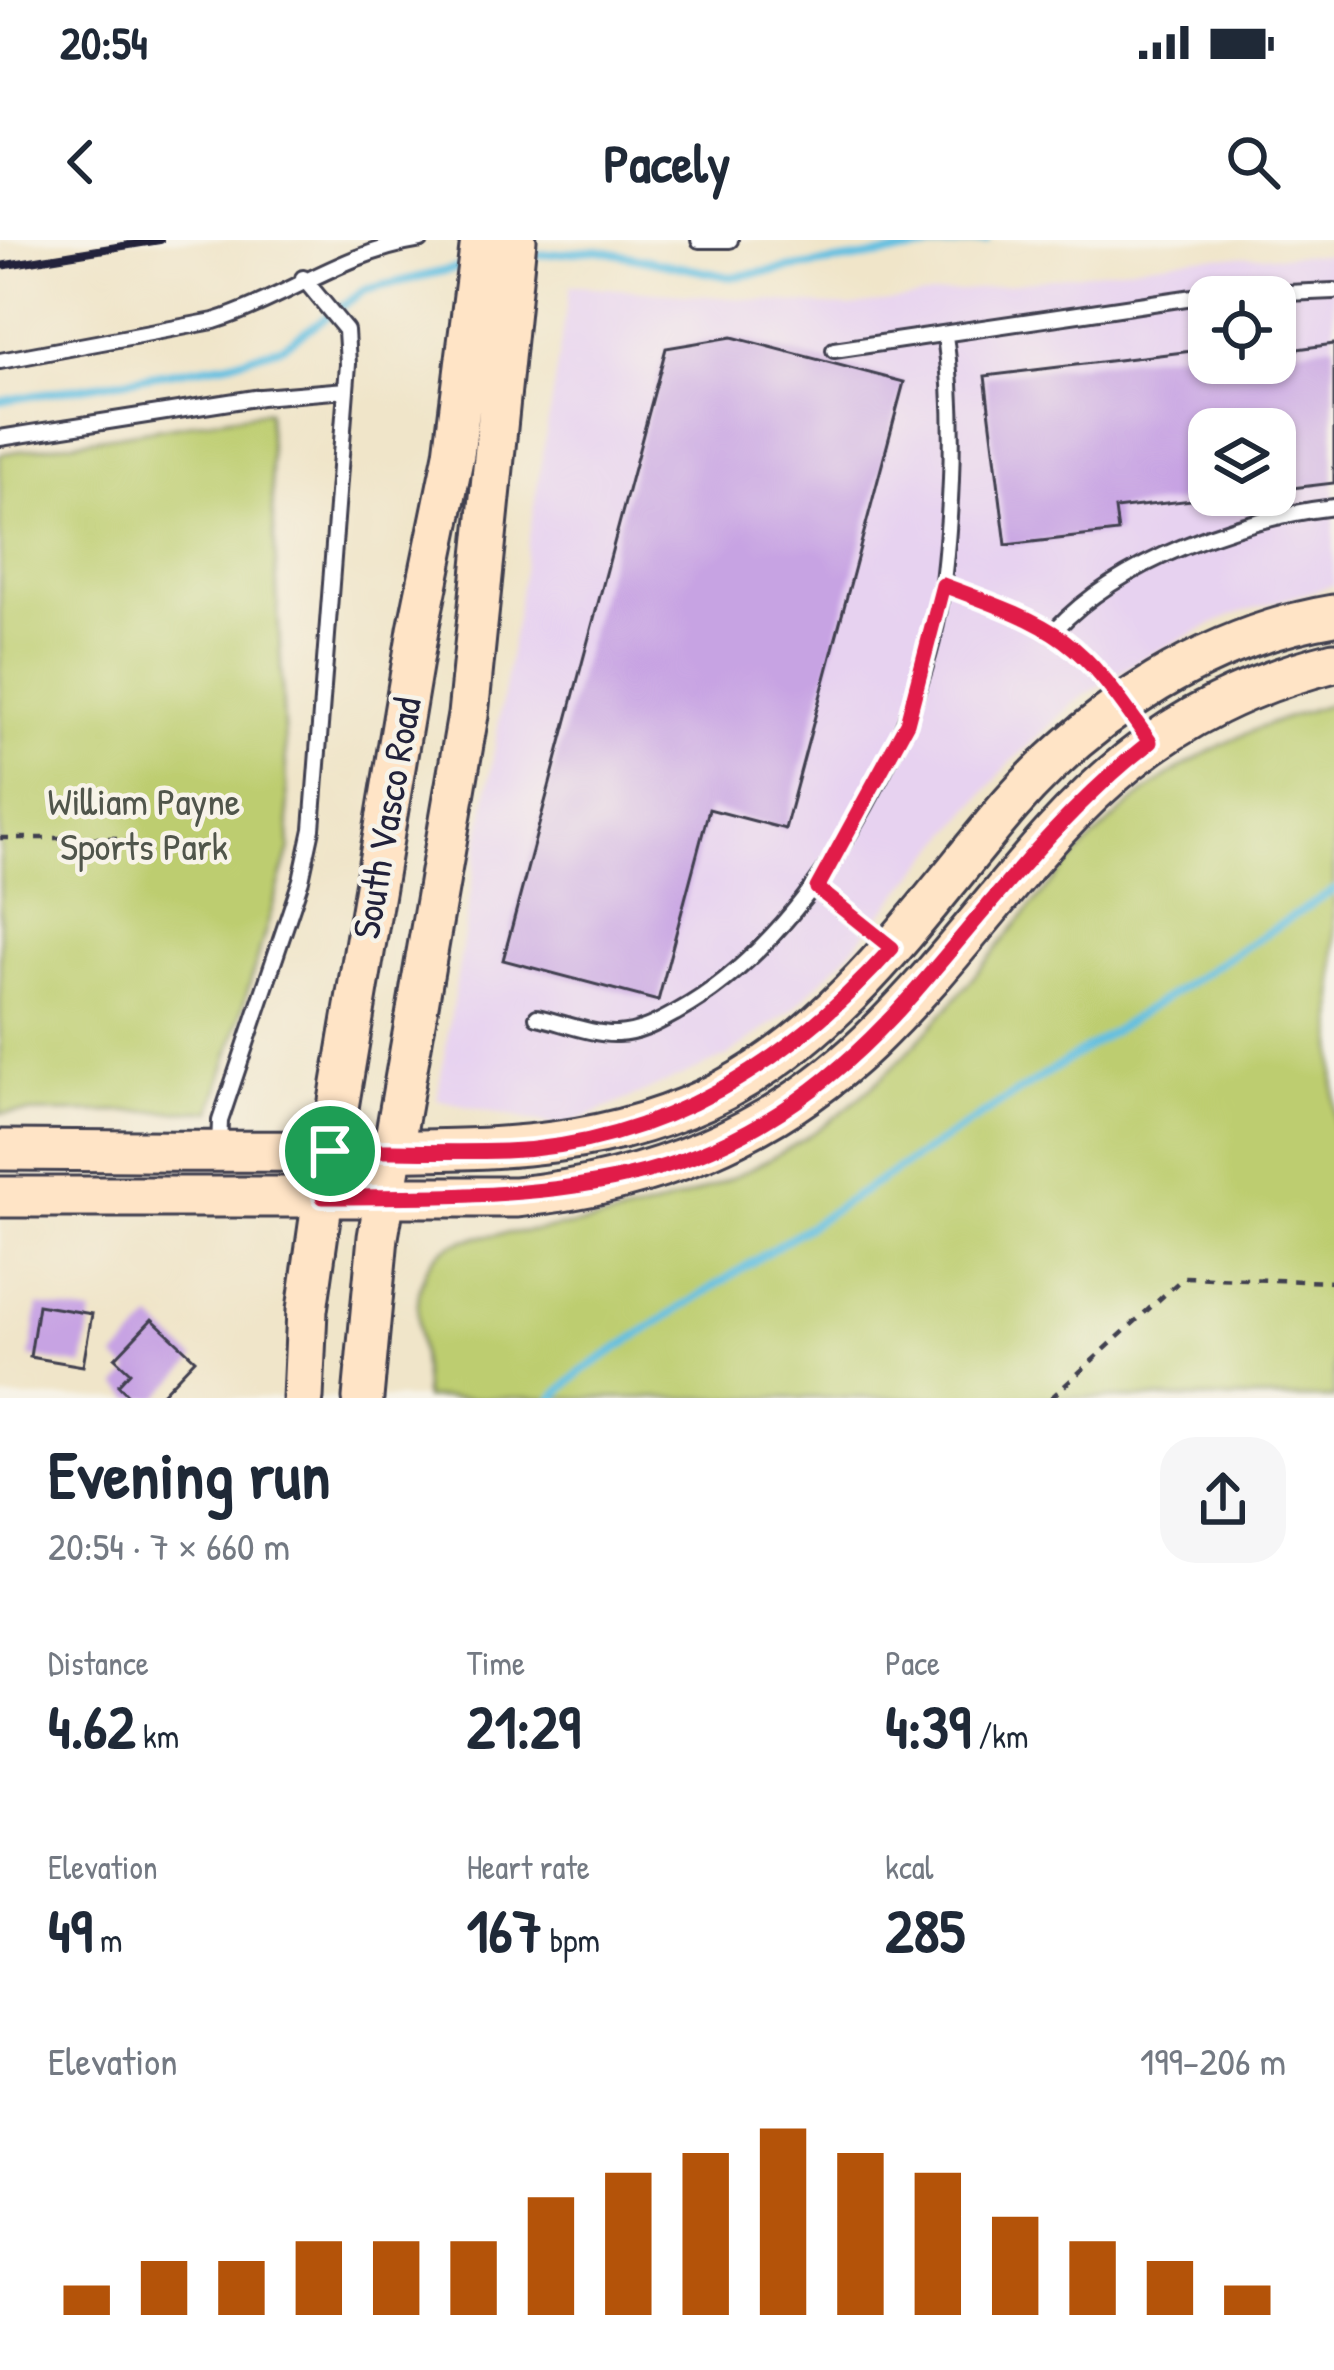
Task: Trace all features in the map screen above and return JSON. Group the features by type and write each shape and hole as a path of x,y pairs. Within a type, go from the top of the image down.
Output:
{"main road":[{"name":"South Vasco Road","path":"363,1398 385,1197 468,715 487,362 481,240"},
{"name":"South Vasco Road","path":"304,1398 308,1310 330,1151 487,362 516,240"},
{"path":"0,1150 557,1146 680,1110 723,1090 799,1040 892,948 1014,801 1124,704 1200,659 1283,627 1334,615"},
{"path":"0,1197 516,1197 598,1186 682,1160 762,1123 869,1041 1046,836 1150,742 1250,688 1334,662"}],"lane":[{"path":"0,361 214,321 247,310 357,255 421,240"},
{"path":"700,240 730,240"},
{"path":"218,1151 220,1121 301,880 312,829 346,390 342,324 303,278"},
{"path":"834,350 1193,297 1334,291"},
{"path":"537,1016 613,1034 644,1030 713,992 759,954 817,888 907,723 943,585 951,380 945,335"},
{"path":"0,438 261,397 346,390"},
{"path":"1055,630 1078,605 1148,564 1215,538 1334,507"},
{"path":"943,585 1055,630 1084,653 1150,742"},
{"path":"817,888 892,948"}],"path":[{"path":"0,838 132,838"},
{"path":"1052,1398 1184,1276 1334,1282"}],"shaded area":[{"path":"1334,255 1334,585 1234,614 1141,659 1075,702 1009,764 845,957 792,1010 726,1057 562,1127 437,1100 570,285 848,307 1197,257"}],"green space":[{"name":"William Payne Sports Park","path":"268,411 290,848 212,1111 0,1113 0,454"},
{"path":"1334,703 1334,1398 424,1398 419,1295 429,1264 444,1249 477,1237 626,1215 698,1192 802,1140 897,1063 1053,881 1139,797 1232,740"}],"building":[{"path":"732,337 904,382 785,829 709,809 658,1001 503,960 666,348"},
{"path":"1334,344 1334,483 1296,488 1296,408 1188,408 1188,500 1115,509 1118,532 1006,545 985,376 1188,352 1188,384 1296,384 1296,349"},
{"path":"38,1305 92,1314 83,1366 30,1357"},
{"path":"152,1319 195,1359 158,1398 131,1398 118,1385 130,1372 115,1358"}],"waterway":[{"path":"527,256 598,250 730,277 987,240"},
{"path":"0,401 228,363 284,346 365,290 465,266"},
{"path":"553,1398 582,1371 1334,890"}],"railway":[{"path":"0,266 160,240"}],"route":[{"path":"943,585 1055,630 1084,653 1150,742 1081,799 1046,836 869,1041 762,1123 642,1175 516,1197 323,1197 330,1151 506,1151 602,1137 723,1090 767,1064 832,1012 892,948 817,888 907,723 943,585"}]}
